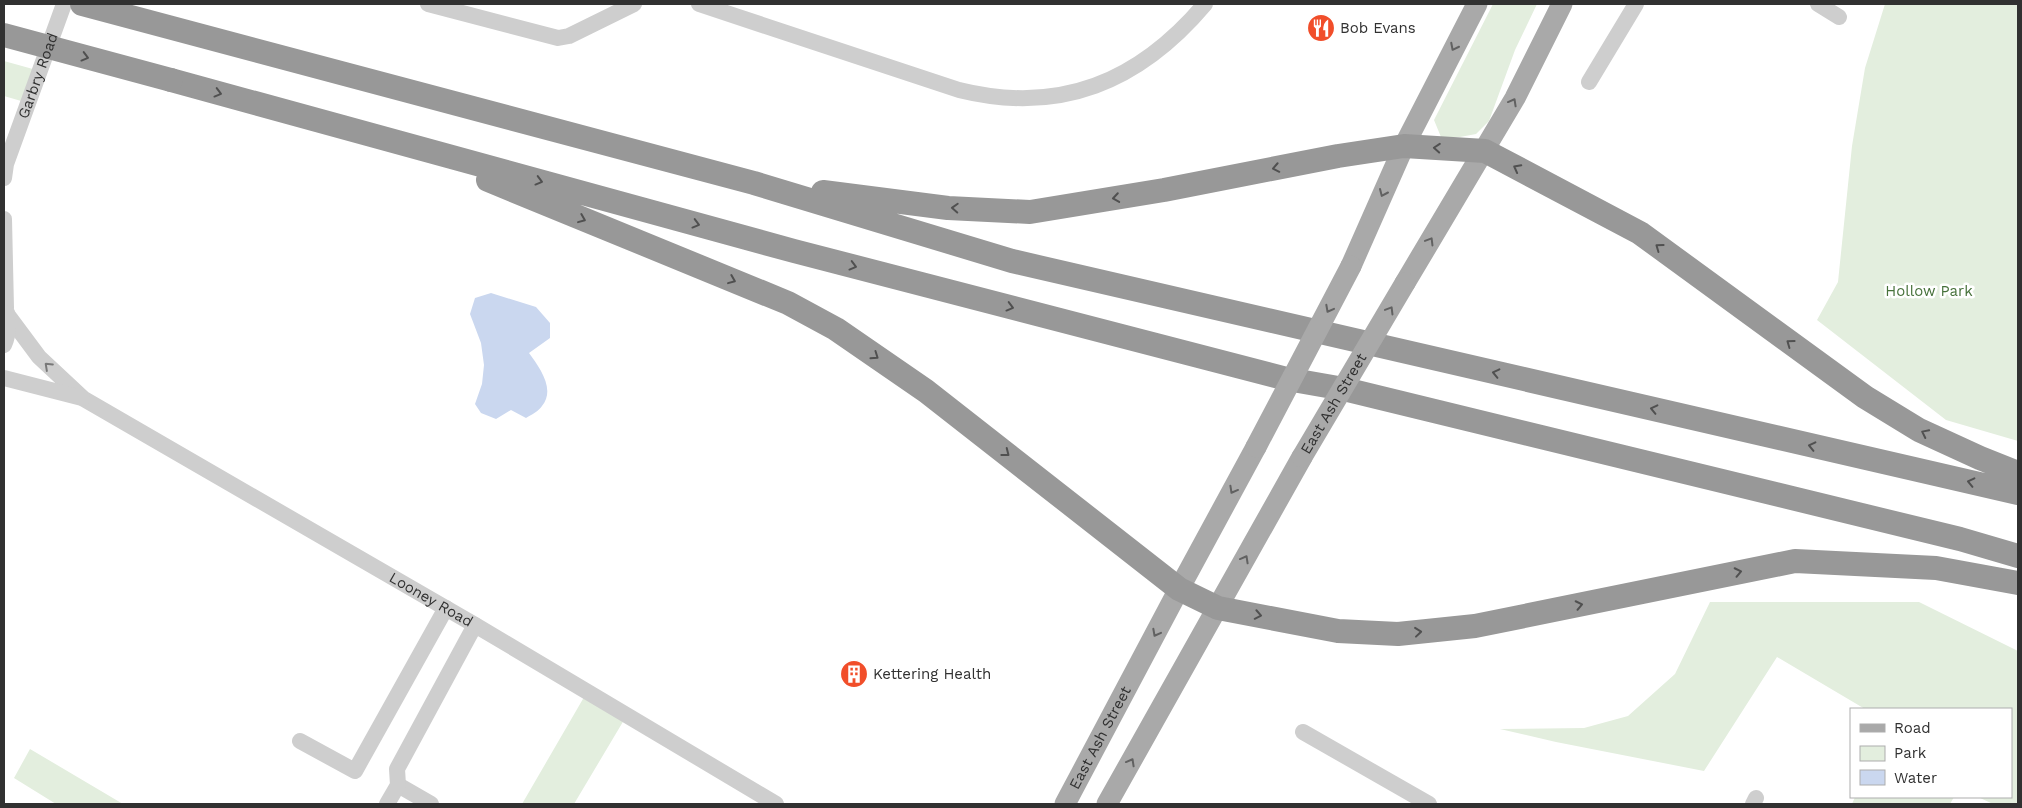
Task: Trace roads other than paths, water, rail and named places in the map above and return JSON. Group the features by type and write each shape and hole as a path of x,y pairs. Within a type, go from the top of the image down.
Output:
{"highway":[{"path":"82,4 754,184 1012,261 2018,493"},
{"path":"4,35 794,251 1287,379 1344,389 1960,539 2018,556"},
{"path":"391,140 788,303 836,329 926,391 1179,588 1218,608 1338,631 1398,634 1475,626 1794,561 1936,568 2018,584"},
{"path":"754,184 948,208 1030,212 1164,190 1338,156 1404,146 1485,151 1640,233 1865,397 1920,430 1980,458 2018,473"}],"main road":[{"name":"East Ash Street","path":"1065,804 1351,266 1404,146 1476,4"},
{"name":"East Ash Street","path":"1107,804 1302,457 1485,151 1515,98 1562,4"}],"street":[{"name":"Garbry Road","path":"4,178 6,164 64,4"},
{"path":"428,4 558,38 569,36 634,4"},
{"path":"699,4 959,90 993,97 1028,98 1048,97 1090,87 1115,78 1132,69 1171,40 1205,4"},
{"path":"1589,82 1636,4"},
{"path":"1818,4 1839,17"},
{"path":"4,219 6,309 9,323 7,338 4,344"},
{"name":"Looney Road","path":"6,309 39,357 84,399 446,608 776,804"},
{"name":"Looney Road","path":"4,378 84,399"},
{"path":"300,741 355,771 446,608"},
{"path":"387,804 398,784 396,769 475,625"},
{"path":"1303,732 1429,804"},
{"path":"398,784 431,804"}],"water":[{"path":"491,293 536,307 550,323 550,338 529,353 547,385 546,399 539,410 526,418 511,410 496,419 481,413 475,404 482,384 484,365 481,343 470,314 475,298"}],"place":[{"name":"Bob Evans","path":"1321,28"},
{"name":"Kettering Health","path":"854,674"}],"park label":[{"name":"Hollow Park","path":"1929,291"}]}
